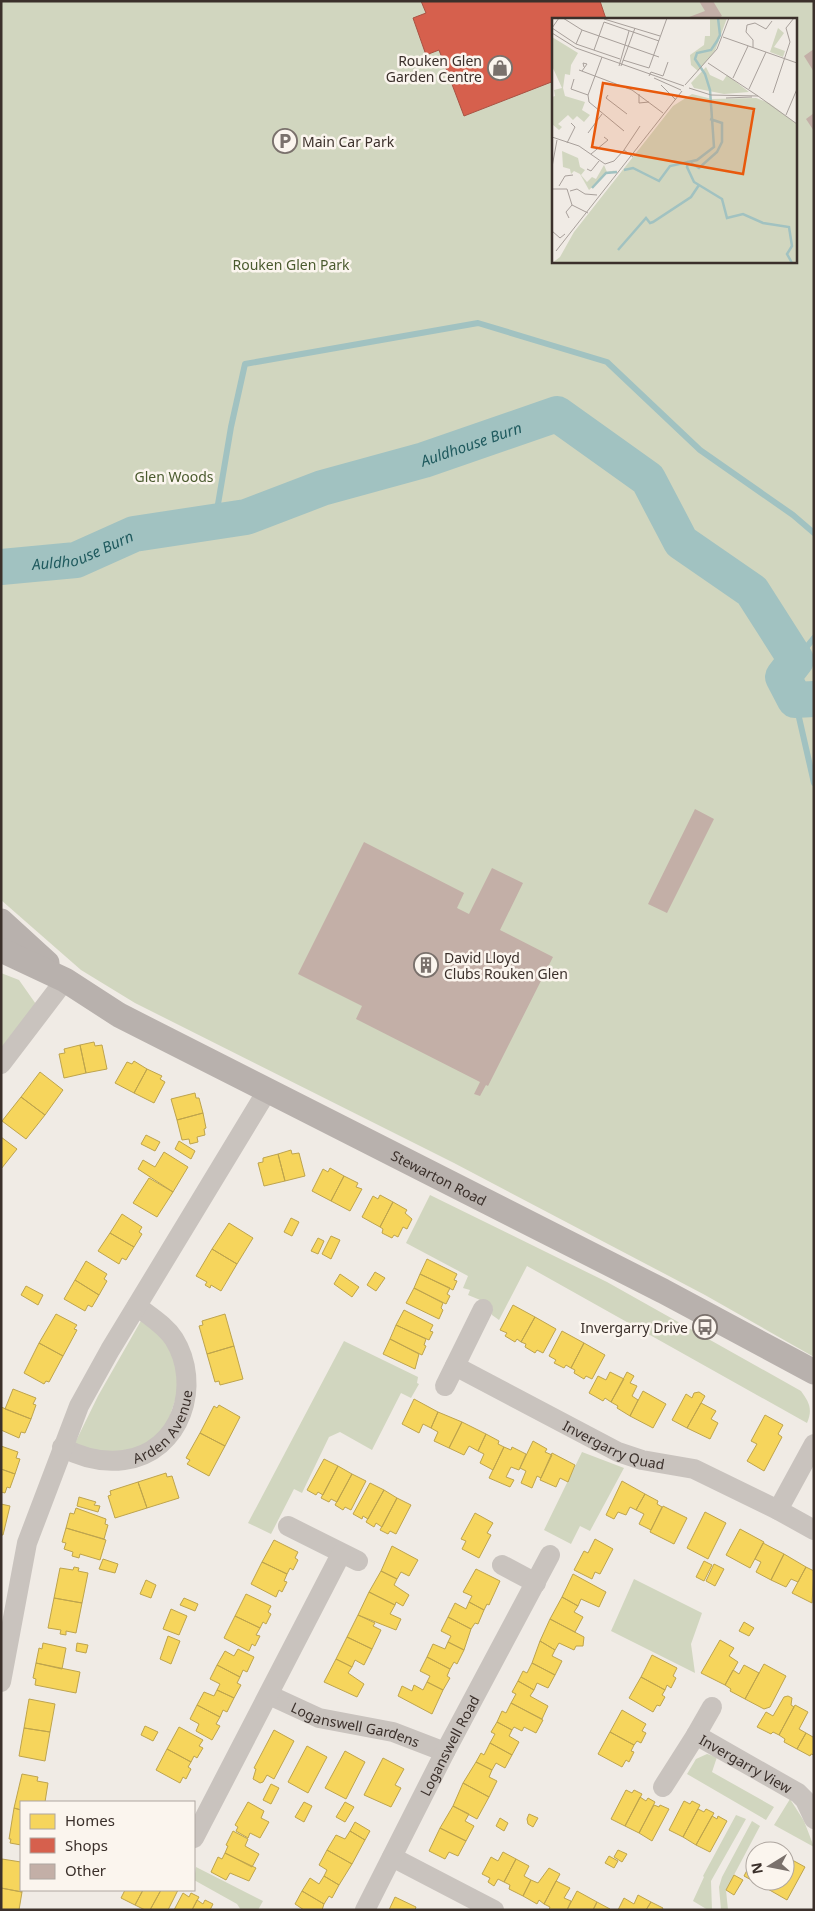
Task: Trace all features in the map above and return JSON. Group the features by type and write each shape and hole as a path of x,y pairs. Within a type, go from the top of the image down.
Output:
{"main road":[{"name":"Stewarton Road","path":"1,921 65,980"},
{"name":"Stewarton Road","path":"1,950 65,980 119,1015 654,1287 814,1372"}],"street":[{"path":"1,1064 65,980"},
{"path":"1,1682 27,1543 79,1406 250,1116 267,1091"},
{"name":"Arden Avenue","path":"62,1447 77,1455 95,1460 125,1460 153,1449 178,1423 187,1397 186,1367 183,1358 173,1337 163,1326 137,1306"},
{"path":"445,1386 483,1309"},
{"name":"Invergarry Quad","path":"455,1366 618,1452 642,1460 694,1469 778,1510"},
{"path":"814,1444 778,1510 814,1530"},
{"path":"195,1836 269,1695 350,1557 288,1526"},
{"name":"Loganswell Road","path":"365,1910 444,1752 550,1555"},
{"path":"502,1565 536,1582"},
{"name":"Loganswell Gardens","path":"269,1695 319,1718 393,1732 444,1752"},
{"path":"696,1734 712,1707"},
{"name":"Invergarry View","path":"663,1787 696,1734 798,1793 805,1800 814,1819"},
{"path":"392,1857 494,1910"}],"green space":[{"path":"1,1 814,1 814,1357 705,1295 454,1163 135,1003 81,970 1,900"},
{"path":"1,973 19,980 38,1007 1,1052"},
{"path":"430,1195 607,1282 801,1391 809,1406 810,1414 807,1423 527,1266 499,1320 492,1315 490,1304 468,1295 470,1290 463,1288 468,1276 406,1243"},
{"path":"142,1319 171,1347 180,1386 167,1424 153,1439 136,1450 96,1455 75,1443 98,1396"},
{"path":"344,1341 418,1377 417,1383 419,1384 411,1398 401,1393 372,1450 340,1432 329,1437 302,1493 294,1489 271,1534 248,1523"},
{"path":"582,1452 624,1468 590,1531 580,1526 571,1544 544,1530"},
{"path":"634,1579 702,1613 691,1644 695,1673 611,1631"},
{"path":"707,1754 717,1757 712,1772 774,1807 766,1820 687,1774 696,1759"},
{"path":"790,1799 804,1821 814,1847 774,1825"},
{"path":"736,1815 746,1819 711,1881 712,1910 708,1910 693,1901 703,1876"},
{"path":"752,1821 760,1826 752,1841 745,1841 745,1854 726,1890 728,1910 721,1910 719,1887 722,1877"},
{"path":"196,1867 263,1901 258,1910 241,1910 237,1904 195,1881"}],"building: Homes":[{"path":"94,1042 95,1046 102,1045 107,1069 86,1073 80,1045"},
{"path":"80,1045 86,1073 64,1078 59,1054 65,1053 64,1049"},
{"path":"134,1061 147,1069 134,1093 115,1083 127,1062 132,1064"},
{"path":"147,1069 162,1076 160,1079 165,1082 154,1103 134,1093"},
{"path":"40,1072 63,1090 45,1115 21,1097"},
{"path":"195,1093 196,1098 199,1098 203,1113 177,1120 171,1099"},
{"path":"21,1097 45,1115 26,1139 2,1121"},
{"path":"203,1113 206,1128 204,1129 205,1135 197,1137 198,1142 190,1144 189,1139 182,1140 177,1120"},
{"path":"146,1135 160,1142 155,1151 141,1144"},
{"path":"1,1137 17,1149 1,1169"},
{"path":"179,1141 195,1151 191,1159 175,1149"},
{"path":"291,1150 292,1154 299,1153 305,1176 285,1181 278,1154"},
{"path":"164,1152 188,1167 173,1192 138,1169 143,1160 155,1167"},
{"path":"278,1154 285,1181 264,1186 258,1163 263,1162 263,1158"},
{"path":"330,1168 344,1176 331,1201 312,1191 323,1169 328,1172"},
{"path":"344,1176 358,1183 356,1187 362,1189 350,1211 331,1201"},
{"path":"149,1178 173,1192 157,1217 133,1203"},
{"path":"380,1195 393,1202 380,1227 362,1217 373,1196 378,1199"},
{"path":"393,1202 407,1210 405,1213 412,1219 407,1229 403,1227 398,1237 394,1235 392,1238 382,1233 383,1229 380,1227"},
{"path":"122,1214 142,1227 139,1232 142,1234 134,1247 110,1233"},
{"path":"291,1218 299,1222 292,1236 284,1232"},
{"path":"229,1223 253,1238 237,1264 212,1249"},
{"path":"110,1233 134,1247 126,1260 122,1258 119,1264 98,1251"},
{"path":"331,1236 340,1240 331,1259 322,1254"},
{"path":"318,1238 324,1241 318,1254 311,1251"},
{"path":"212,1249 237,1264 221,1291 211,1285 210,1288 205,1285 207,1282 196,1276"},
{"path":"427,1259 457,1274 454,1280 457,1281 453,1290 420,1274"},
{"path":"86,1261 107,1274 104,1279 107,1281 99,1295 75,1280"},
{"path":"375,1272 385,1278 376,1291 367,1285"},
{"path":"340,1274 359,1287 352,1297 334,1284"},
{"path":"420,1274 450,1288 447,1294 450,1296 446,1304 414,1288"},
{"path":"75,1280 99,1295 92,1307 88,1305 85,1311 64,1299"},
{"path":"26,1286 43,1295 38,1305 21,1295"},
{"path":"414,1288 443,1303 441,1308 443,1310 439,1319 406,1303"},
{"path":"513,1305 535,1317 521,1342 517,1339 515,1342 505,1336 507,1333 500,1330"},
{"path":"404,1310 433,1325 430,1331 433,1332 429,1340 396,1325"},
{"path":"56,1314 77,1325 74,1329 77,1330 63,1356 39,1343"},
{"path":"225,1314 234,1346 207,1354 199,1326 203,1325 202,1321"},
{"path":"535,1317 556,1329 543,1353 537,1350 535,1353 525,1347 526,1344 521,1342"},
{"path":"396,1325 426,1339 424,1345 426,1346 422,1355 390,1339"},
{"path":"562,1331 584,1343 571,1368 566,1365 564,1368 554,1363 556,1360 549,1356"},
{"path":"390,1339 419,1354 415,1369 383,1354"},
{"path":"39,1343 63,1356 49,1382 46,1381 44,1384 24,1373"},
{"path":"584,1343 605,1355 592,1379 586,1376 584,1379 574,1373 575,1370 571,1368"},
{"path":"234,1346 243,1379 220,1385 219,1381 215,1382 207,1354"},
{"path":"610,1372 624,1379 611,1402 605,1398 603,1401 589,1393 598,1376 606,1380"},
{"path":"627,1372 634,1376 630,1383 637,1386 632,1396 638,1400 630,1416 611,1402"},
{"path":"13,1389 36,1398 33,1404 36,1405 31,1419 5,1409"},
{"path":"643,1391 666,1404 653,1428 630,1416"},
{"path":"699,1392 705,1396 687,1428 672,1420 686,1394 692,1398 694,1393"},
{"path":"414,1399 438,1412 431,1428 423,1424 419,1433 402,1424"},
{"path":"701,1403 716,1411 711,1419 718,1423 710,1439 687,1428"},
{"path":"219,1405 240,1417 225,1446 200,1433 214,1406 217,1408"},
{"path":"1,1407 31,1419 25,1433 21,1432 19,1438 1,1430"},
{"path":"438,1412 462,1422 449,1448 434,1441 438,1432 431,1428"},
{"path":"765,1415 783,1425 778,1434 782,1437 764,1471 747,1461 757,1444 751,1441"},
{"path":"462,1422 486,1434 478,1451 469,1446 464,1455 449,1448"},
{"path":"200,1433 225,1446 209,1476 187,1464 190,1460 186,1458"},
{"path":"486,1434 499,1441 498,1444 504,1447 493,1470 480,1463 484,1454 478,1451"},
{"path":"533,1441 547,1449 545,1452 552,1455 541,1478 537,1476 532,1488 521,1483 526,1471 520,1468"},
{"path":"1,1446 18,1452 16,1458 20,1459 15,1474 1,1469"},
{"path":"504,1447 511,1450 512,1447 526,1454 519,1470 511,1467 506,1477 514,1480 510,1487 489,1478"},
{"path":"552,1453 575,1465 568,1482 560,1478 556,1487 540,1480"},
{"path":"324,1459 338,1466 323,1495 318,1492 316,1495 307,1490"},
{"path":"338,1466 352,1474 337,1502 331,1499 329,1502 321,1498"},
{"path":"1,1469 15,1474 10,1488 7,1487 5,1493 1,1492"},
{"path":"166,1473 167,1477 172,1476 179,1498 147,1508 138,1482"},
{"path":"352,1474 366,1481 351,1510 345,1507 343,1510 335,1505"},
{"path":"622,1481 645,1494 636,1510 630,1507 626,1515 618,1512 614,1519 606,1515"},
{"path":"138,1482 147,1508 115,1518 108,1496 111,1495 110,1491"},
{"path":"370,1483 384,1490 368,1519 363,1516 362,1519 353,1514"},
{"path":"384,1490 397,1498 382,1527 376,1523 374,1527 366,1522"},
{"path":"645,1494 658,1501 657,1504 662,1507 651,1530 639,1524 644,1514 636,1510"},
{"path":"79,1497 96,1502 94,1505 100,1506 98,1512 77,1506"},
{"path":"397,1498 411,1505 396,1534 390,1531 388,1534 380,1530"},
{"path":"1,1504 10,1506 3,1535 1,1535"},
{"path":"663,1506 687,1518 674,1544 650,1532"},
{"path":"76,1508 106,1519 105,1524 108,1525 104,1539 66,1528 70,1513 74,1514"},
{"path":"705,1512 726,1523 708,1559 687,1548"},
{"path":"475,1513 493,1523 487,1533 491,1535 479,1558 462,1549 466,1541 461,1539"},
{"path":"66,1528 106,1540 100,1560 80,1554 79,1558 72,1556 73,1552 64,1549 66,1543 62,1542"},
{"path":"740,1529 764,1542 750,1568 726,1555"},
{"path":"595,1539 613,1549 600,1574 595,1572 592,1579 574,1570 584,1551 588,1553"},
{"path":"274,1540 298,1552 295,1558 298,1560 293,1570 290,1568 287,1574 262,1562"},
{"path":"763,1543 784,1554 771,1580 756,1572 761,1562 755,1559"},
{"path":"392,1546 418,1560 409,1576 401,1572 397,1579 381,1571"},
{"path":"784,1554 806,1567 798,1582 791,1579 786,1587 771,1580"},
{"path":"103,1559 118,1564 115,1573 99,1569"},
{"path":"704,1561 712,1565 704,1581 696,1577"},
{"path":"262,1562 287,1574 284,1581 287,1582 282,1592 279,1590 276,1597 251,1584"},
{"path":"714,1564 724,1569 715,1586 706,1581"},
{"path":"74,1567 79,1568 78,1571 88,1573 82,1603 54,1598 60,1568 73,1570"},
{"path":"806,1567 814,1571 812,1603 792,1593"},
{"path":"476,1569 500,1581 489,1605 487,1604 484,1610 469,1602 472,1596 463,1592"},
{"path":"381,1571 397,1579 394,1585 409,1595 403,1606 396,1602 395,1605 369,1592"},
{"path":"573,1574 606,1592 599,1607 581,1599 578,1606 562,1597"},
{"path":"146,1580 156,1585 151,1598 140,1594"},
{"path":"369,1592 395,1605 390,1614 401,1619 396,1630 358,1615"},
{"path":"246,1594 271,1606 268,1612 271,1614 266,1624 263,1622 260,1628 235,1616"},
{"path":"562,1597 578,1606 574,1612 583,1617 575,1632 550,1619"},
{"path":"54,1598 82,1603 76,1633 66,1631 66,1635 60,1634 61,1630 48,1628"},
{"path":"184,1598 198,1604 195,1611 180,1605"},
{"path":"469,1602 484,1610 478,1624 475,1623 471,1629 448,1617 455,1603 466,1609"},
{"path":"171,1609 187,1616 179,1635 163,1629"},
{"path":"358,1615 375,1623 373,1626 381,1630 372,1649 347,1637"},
{"path":"235,1616 260,1628 256,1635 260,1636 255,1646 252,1644 249,1651 224,1638"},
{"path":"448,1617 471,1629 464,1650 448,1642 451,1636 441,1631"},
{"path":"550,1619 584,1637 583,1646 576,1646 574,1650 559,1643 555,1650 540,1641"},
{"path":"744,1622 754,1628 749,1636 739,1631"},
{"path":"168,1636 180,1641 171,1664 160,1659"},
{"path":"347,1637 372,1649 364,1665 355,1660 352,1667 336,1659"},
{"path":"720,1640 734,1648 729,1656 738,1662 725,1685 701,1673"},
{"path":"540,1641 555,1650 552,1656 562,1661 555,1675 532,1663"},
{"path":"448,1642 464,1650 457,1664 454,1662 450,1669 427,1657 433,1644 445,1649"},
{"path":"43,1643 66,1648 62,1669 36,1663 39,1648 42,1649"},
{"path":"77,1643 88,1645 86,1653 76,1651"},
{"path":"238,1649 254,1657 247,1672 243,1670 240,1677 217,1665 225,1651 234,1656"},
{"path":"652,1655 677,1668 673,1676 676,1678 671,1688 667,1685 665,1690 641,1677"},
{"path":"427,1657 450,1669 447,1676 450,1678 443,1690 427,1682 430,1676 420,1671"},
{"path":"336,1659 352,1667 348,1673 364,1684 357,1697 324,1682"},
{"path":"36,1663 80,1672 76,1693 35,1685 36,1679 33,1678"},
{"path":"532,1663 555,1675 548,1688 537,1683 534,1690 518,1681 523,1671 527,1673"},
{"path":"764,1664 786,1676 770,1707 764,1709 745,1699"},
{"path":"217,1665 240,1677 237,1683 241,1685 234,1698 217,1690 220,1684 210,1679"},
{"path":"744,1665 759,1673 745,1699 730,1691 731,1689 725,1685 733,1670 739,1674"},
{"path":"641,1677 665,1690 662,1695 665,1697 660,1706 657,1705 653,1712 629,1698"},
{"path":"518,1681 534,1690 530,1696 548,1706 542,1719 511,1703 516,1694 512,1692"},
{"path":"427,1682 443,1690 432,1714 398,1696 402,1686 412,1691 414,1685 423,1690"},
{"path":"217,1690 234,1698 227,1712 223,1710 220,1717 197,1705 204,1692 214,1696"},
{"path":"784,1697 792,1698 791,1705 794,1707 779,1735 773,1732 771,1734 757,1727 766,1712 773,1716"},
{"path":"29,1699 55,1704 50,1732 24,1728"},
{"path":"511,1703 543,1720 536,1733 524,1727 522,1731 514,1727 512,1730 497,1722 502,1711 506,1713"},
{"path":"197,1705 220,1717 216,1724 220,1726 212,1740 196,1731 199,1724 190,1719"},
{"path":"795,1705 808,1712 799,1729 806,1733 797,1749 784,1742 785,1739 779,1735"},
{"path":"622,1710 646,1724 642,1731 646,1733 641,1743 637,1741 634,1745 610,1732"},
{"path":"497,1722 512,1730 509,1736 519,1742 512,1755 490,1743 495,1734 491,1732"},
{"path":"145,1726 158,1732 153,1741 141,1735"},
{"path":"179,1727 203,1740 199,1746 203,1748 197,1758 194,1756 191,1762 167,1749"},
{"path":"24,1728 50,1732 45,1761 19,1756"},
{"path":"274,1730 294,1741 274,1779 267,1775 263,1782 260,1783 253,1779 256,1769 254,1768"},
{"path":"610,1732 634,1745 631,1751 634,1752 629,1762 626,1760 622,1767 598,1754"},
{"path":"806,1733 813,1737 814,1735 814,1755 811,1754 810,1756 797,1749"},
{"path":"490,1743 512,1755 505,1768 496,1763 492,1770 476,1762 481,1753 484,1755"},
{"path":"307,1746 327,1757 308,1793 288,1782"},
{"path":"167,1749 191,1762 188,1767 191,1769 186,1779 183,1777 180,1783 156,1770"},
{"path":"345,1751 365,1762 346,1799 325,1788"},
{"path":"383,1758 404,1769 395,1785 401,1788 391,1807 364,1795"},
{"path":"476,1762 492,1770 489,1777 497,1781 489,1797 463,1783"},
{"path":"22,1774 38,1777 37,1781 48,1783 45,1801 20,1801 20,1810 14,1808"},
{"path":"463,1783 489,1797 477,1819 453,1806"},
{"path":"271,1784 279,1788 271,1804 263,1800"},
{"path":"626,1790 632,1793 634,1790 642,1794 625,1826 611,1819"},
{"path":"640,1797 646,1801 648,1798 655,1802 639,1833 625,1826"},
{"path":"684,1801 690,1804 692,1801 700,1805 683,1837 669,1830"},
{"path":"248,1802 264,1811 261,1818 269,1822 260,1838 250,1833 248,1838 236,1831 238,1827 235,1825"},
{"path":"304,1802 312,1806 304,1822 295,1817"},
{"path":"345,1802 354,1807 345,1822 336,1817"},
{"path":"654,1805 659,1807 660,1805 669,1809 652,1841 639,1833"},
{"path":"453,1806 469,1814 465,1821 474,1826 466,1841 440,1828"},
{"path":"14,1808 20,1810 20,1845 10,1843 11,1839 9,1839"},
{"path":"698,1809 704,1812 706,1809 714,1813 696,1845 683,1837"},
{"path":"529,1814 538,1818 533,1827 528,1824"},
{"path":"712,1816 717,1819 718,1816 727,1821 710,1852 696,1845"},
{"path":"500,1818 508,1823 504,1831 496,1826"},
{"path":"355,1822 370,1831 365,1840 350,1831"},
{"path":"440,1828 466,1841 458,1856 449,1852 445,1859 429,1851"},
{"path":"233,1831 248,1839 245,1846 259,1854 252,1867 225,1853 228,1846 226,1845"},
{"path":"350,1831 365,1840 352,1864 327,1850 336,1835 345,1839"},
{"path":"327,1850 352,1864 339,1885 324,1876 327,1870 319,1865"},
{"path":"618,1850 627,1854 622,1862 614,1857"},
{"path":"503,1852 516,1859 504,1882 498,1879 494,1886 488,1882 490,1878 482,1874 491,1857 498,1861"},
{"path":"225,1853 256,1868 249,1881 230,1873 226,1880 211,1872 218,1857 222,1859"},
{"path":"609,1856 618,1861 614,1868 605,1863"},
{"path":"2,1859 20,1862 20,1891 22,1892 1,1888"},
{"path":"516,1859 529,1866 524,1876 531,1880 523,1896 509,1889 510,1885 504,1882"},
{"path":"795,1862 805,1867 795,1885"},
{"path":"549,1868 560,1874 544,1904 539,1900 537,1904 523,1896 531,1880 538,1883"},
{"path":"734,1875 743,1880 734,1895 726,1890"},
{"path":"324,1876 339,1885 332,1898 329,1896 324,1904 302,1891 310,1878 319,1884"},
{"path":"556,1881 570,1888 564,1898 571,1901 567,1910 549,1910 550,1907 544,1904"},
{"path":"1,1888 22,1892 19,1910 1,1910"},
{"path":"124,1891 142,1891 135,1905 121,1898"},
{"path":"142,1891 160,1891 150,1910 145,1910 135,1905"},
{"path":"160,1891 178,1891 168,1910 150,1910"},
{"path":"302,1891 324,1904 322,1910 304,1910 295,1904"},
{"path":"577,1891 597,1902 593,1910 567,1910"},
{"path":"771,1891 792,1891 787,1900"},
{"path":"183,1893 189,1897 191,1893 199,1897 192,1910 174,1910"},
{"path":"638,1895 651,1902 646,1910 618,1910 624,1898 634,1904"},
{"path":"395,1897 416,1907 415,1910 389,1910"},
{"path":"197,1900 203,1904 205,1900 213,1904 210,1910 192,1910"},
{"path":"597,1902 610,1909 610,1910 593,1910"},
{"path":"651,1902 663,1908 662,1910 646,1910"}],"building: Shops":[{"name":"Rouken Glen Garden Centre","path":"421,1 600,1 606,18 552,18 552,82 464,116 439,50 426,55 413,18 426,13"}],"building: Other":[{"path":"699,1 713,1 722,16 719,18 687,18 705,11"},
{"path":"814,49 814,72 804,56"},
{"path":"814,113 814,131 806,119"},
{"path":"695,809 714,819 667,913 648,904"},
{"name":"David Lloyd Clubs Rouken Glen","path":"364,842 464,893 457,908 469,914 492,868 523,883 500,930 553,957 488,1086 486,1085 480,1096 474,1094 480,1082 356,1019 362,1006 298,974"}],"waterway":[{"path":"215,522 231,427 245,364 478,323 607,362 700,450 793,515 814,533"},
{"name":"Auldhouse Burn","path":"1,567 76,560 134,534 246,517 322,488 424,460 557,414 648,479 681,542 752,591 796,660 783,677 795,700 814,699"},
{"path":"796,660 814,638"},
{"name":"Auldhouse Burn","path":"795,700 814,783"}],"place":[{"name":"Rouken Glen Garden Centre","path":"500,68"},
{"name":"Main Car Park","path":"285,141"},
{"name":"David Lloyd Clubs Rouken Glen","path":"426,965"},
{"name":"Invergarry Drive","path":"705,1327"}],"park label":[{"name":"Rouken Glen Park","path":"291,264"},
{"name":"Glen Woods","path":"174,476"}]}
